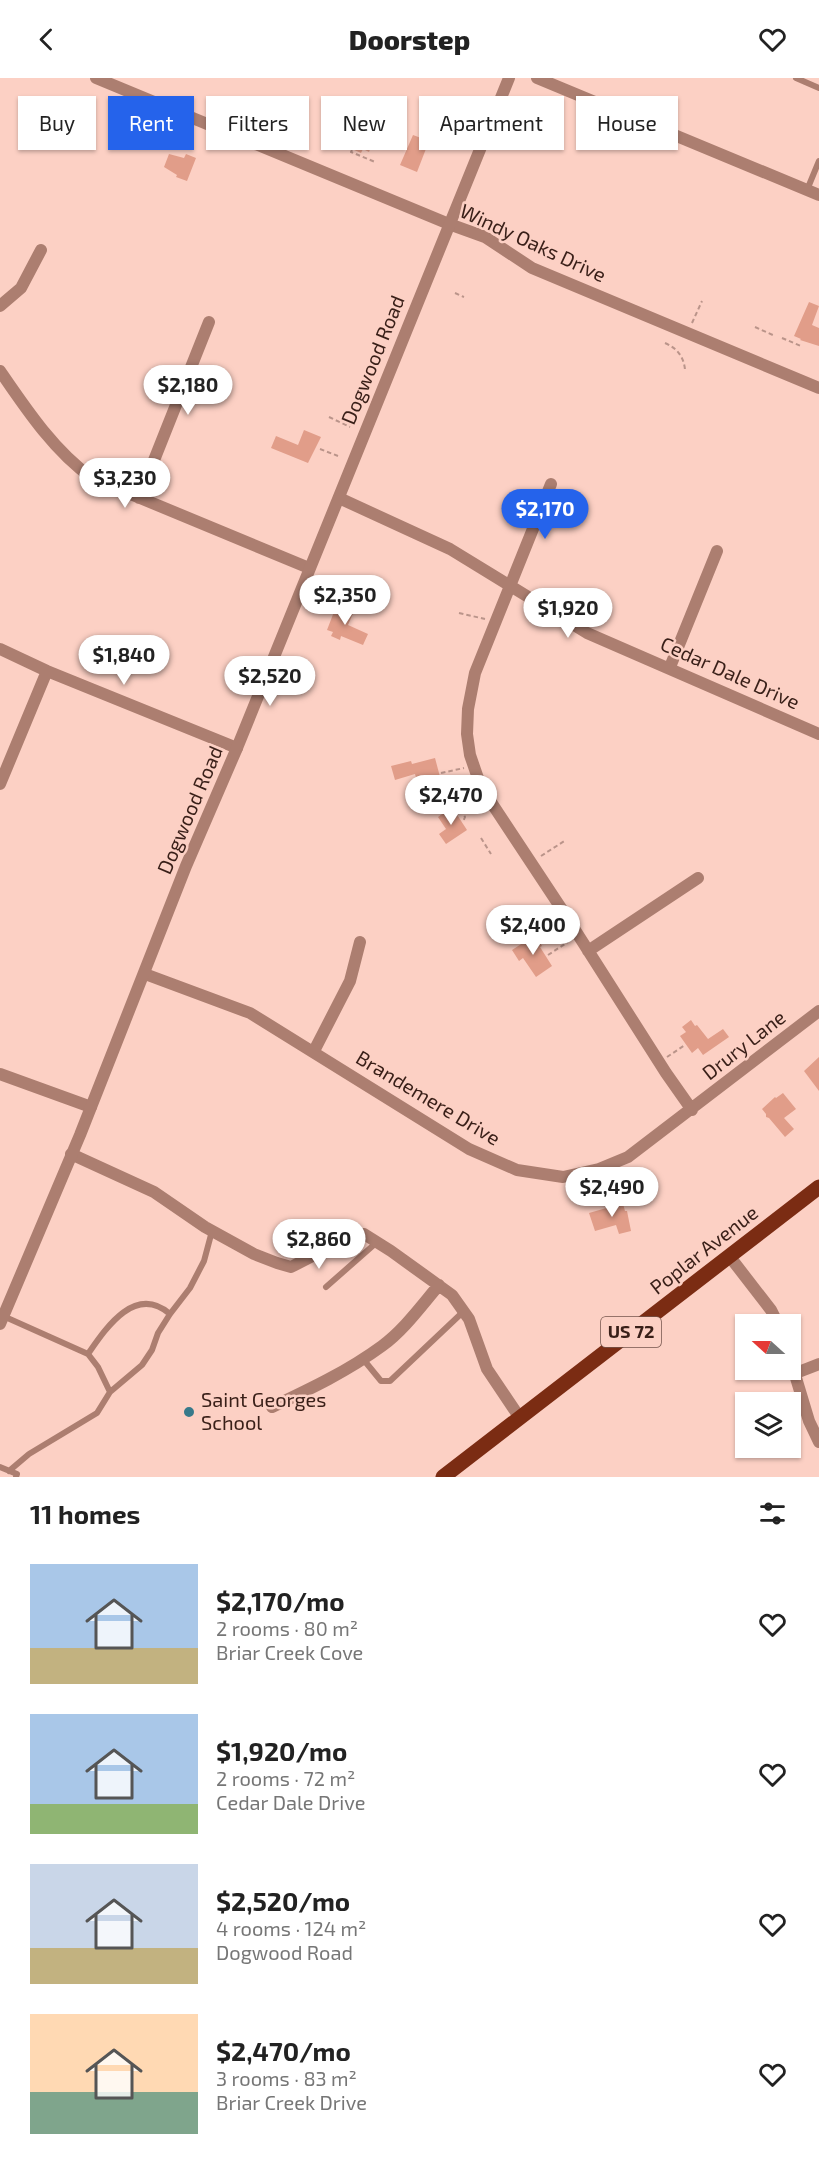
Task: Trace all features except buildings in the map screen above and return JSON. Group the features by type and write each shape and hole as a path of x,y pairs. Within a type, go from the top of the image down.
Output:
{"main road":[{"name":"Poplar Avenue","path":"443,1477 819,1187"}],"street":[{"name":"Windy Oaks Drive","path":"96,78 485,237 532,268 819,388"},
{"name":"Dogwood Road","path":"2,1320 92,1107 186,866 237,748 509,78"},
{"path":"537,78 813,192"},
{"path":"0,306 21,288 40,250"},
{"path":"139,498 209,322"},
{"path":"0,371 26,408 75,466 92,478 309,568"},
{"path":"551,484 475,673 467,734 470,755 481,787 692,1110"},
{"name":"Cedar Dale Drive","path":"339,498 422,535 511,585 587,633 670,667 819,734"},
{"path":"670,667 717,551"},
{"path":"0,649 47,671 237,748"},
{"path":"0,784 47,671"},
{"path":"588,951 698,878"},
{"path":"314,1051 350,981 360,942"},
{"name":"Brandemere Drive","path":"145,974 250,1013 469,1149 517,1170 562,1177 599,1169 628,1156 692,1110"},
{"name":"Drury Lane","path":"692,1110 819,1011"},
{"path":"0,1074 92,1107"},
{"path":"71,1154 154,1192 212,1231 254,1254 291,1267 332,1246 347,1235 364,1234 452,1295 469,1319 487,1369 520,1418"},
{"path":"729,1257 773,1314"},
{"path":"272,1407 320,1384 383,1346 411,1319 439,1285"},
{"path":"801,1371 819,1364"},
{"path":"798,1380 809,1421 819,1442"}],"lane":[{"path":"796,78 819,88"},
{"path":"813,192 819,161"},
{"path":"9,1471 29,1454 97,1413 110,1392 142,1365 152,1350 158,1333 190,1288 204,1261 212,1231"},
{"path":"326,1287 376,1242"},
{"path":"88,1354 113,1319 130,1309 154,1304 170,1314"},
{"path":"362,1358 381,1381 390,1382 464,1311"},
{"path":"2,1320 88,1354 98,1367 110,1392"},
{"path":"0,1467 19,1476"}],"path":[{"path":"352,150 351,152 375,162"},
{"path":"455,293 464,297"},
{"path":"691,326 702,301"},
{"path":"755,327 775,336"},
{"path":"782,338 801,346"},
{"path":"665,343 678,351 685,370"},
{"path":"329,417 350,427"},
{"path":"320,448 338,456"},
{"path":"459,613 488,620"},
{"path":"441,773 466,767"},
{"path":"452,797 465,818 463,822"},
{"path":"481,838 491,854"},
{"path":"537,859 566,840"},
{"path":"548,955 571,940"},
{"path":"666,1058 685,1045"},
{"path":"592,1178 598,1204"},
{"path":"597,1200 626,1191"}],"place":[{"name":"Saint Georges School","path":"189,1412"}]}
